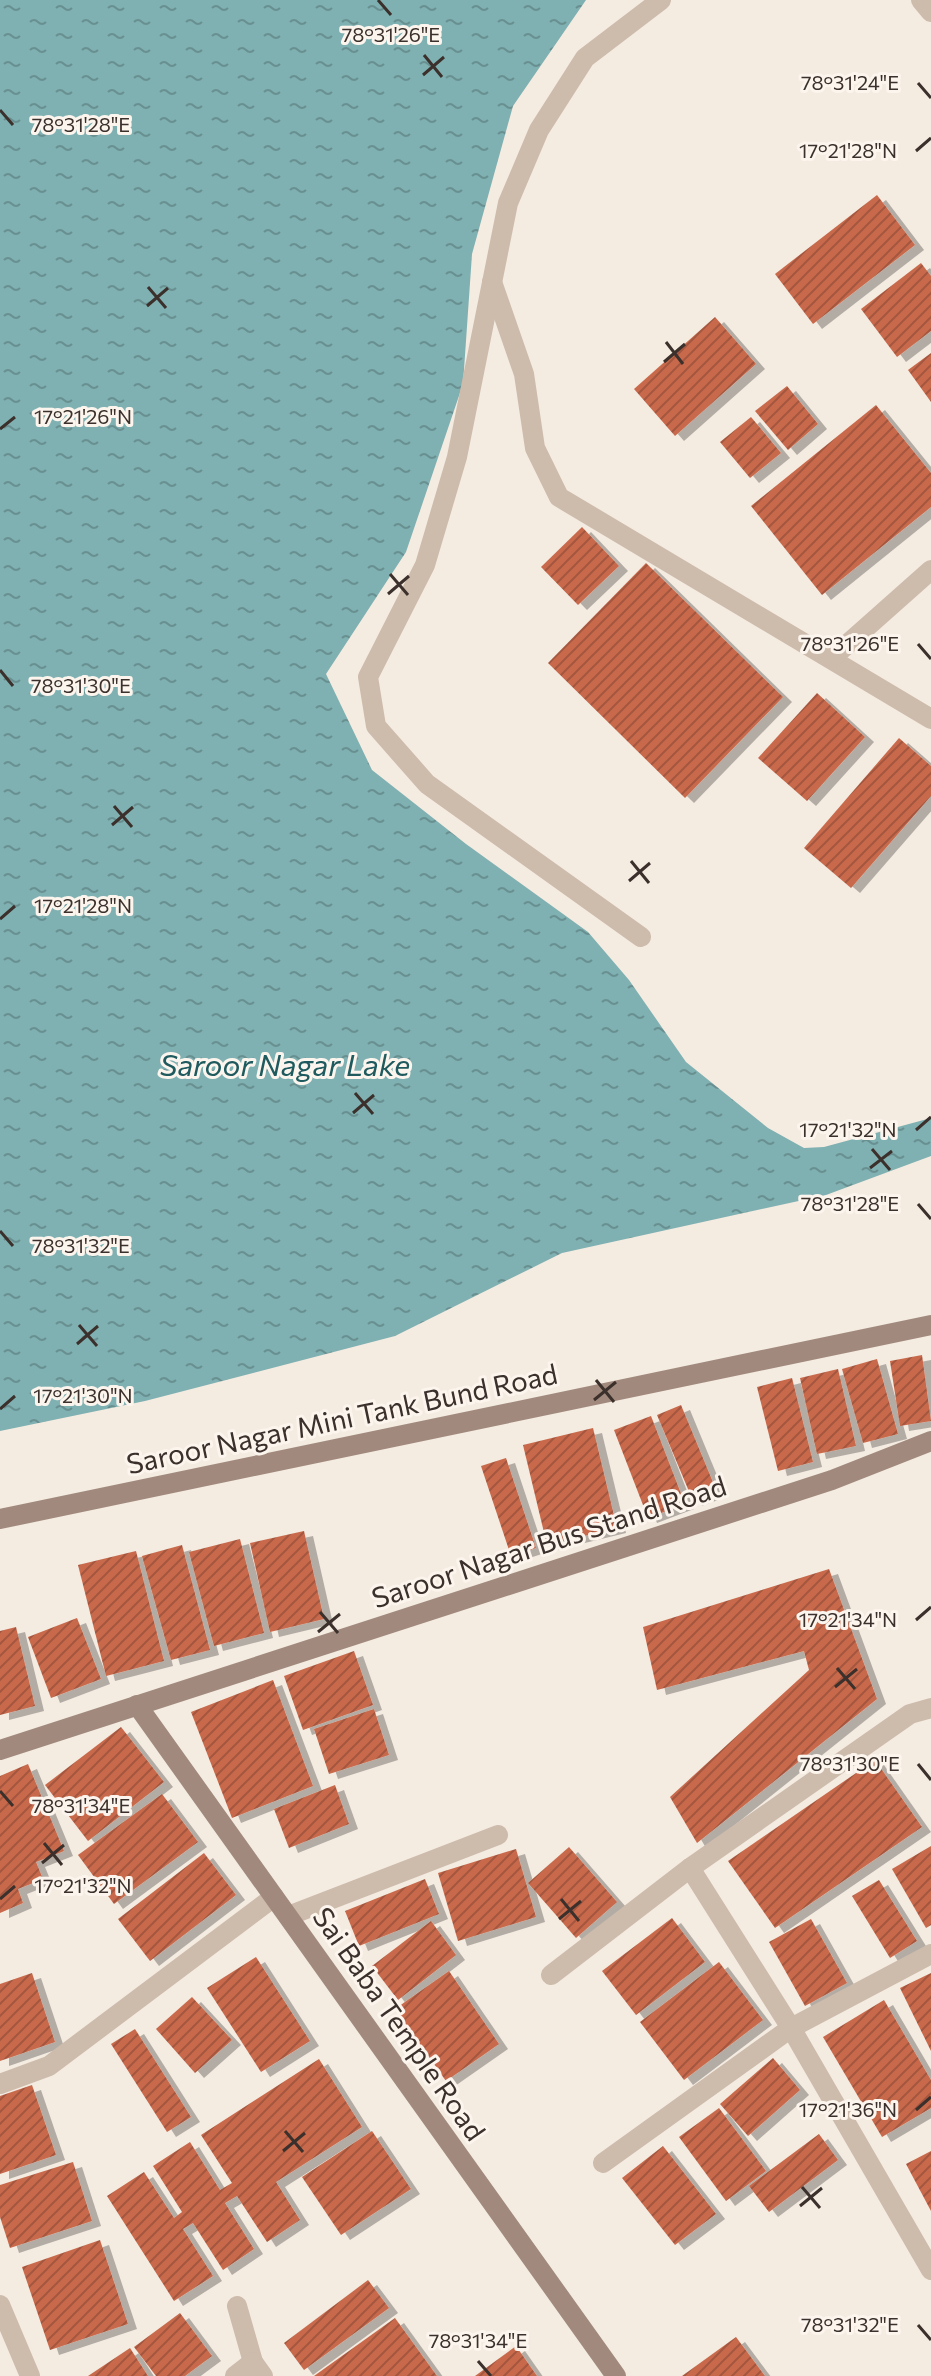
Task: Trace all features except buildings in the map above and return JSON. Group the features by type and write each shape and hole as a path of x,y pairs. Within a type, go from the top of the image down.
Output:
{"street":[{"path":"641,937 427,784 376,726 368,677 425,565 457,457 508,203 539,130 585,58 661,0"},
{"path":"921,0 931,12"},
{"path":"492,282 524,374 535,448 559,497 833,657 931,719"},
{"path":"833,657 931,570"},
{"name":"Saroor Nagar Mini Tank Bund Road","path":"0,1519 931,1325"},
{"name":"Saroor Nagar Bus Stand Road","path":"0,1750 817,1485 931,1441"},
{"name":"Sai Baba Temple Road","path":"137,1705 616,2376"},
{"path":"551,1975 690,1868 910,1714 931,1708"},
{"path":"288,1916 498,1835"},
{"path":"690,1868 791,2028 931,2270"},
{"path":"0,2084 49,2066 274,1897"},
{"path":"603,2163 791,2028 931,1954"},
{"path":"0,2305 5,2336 30,2376"},
{"path":"235,2376 258,2369 237,2306"}],"water":[{"name":"Saroor Nagar Lake","path":"0,0 586,0 513,106 472,254 463,384 406,552 326,674 372,770 466,844 588,932 629,980 686,1062 768,1128 804,1148 824,1147 931,1118 931,1156 826,1195 562,1253 395,1336 145,1401 0,1431"}]}
